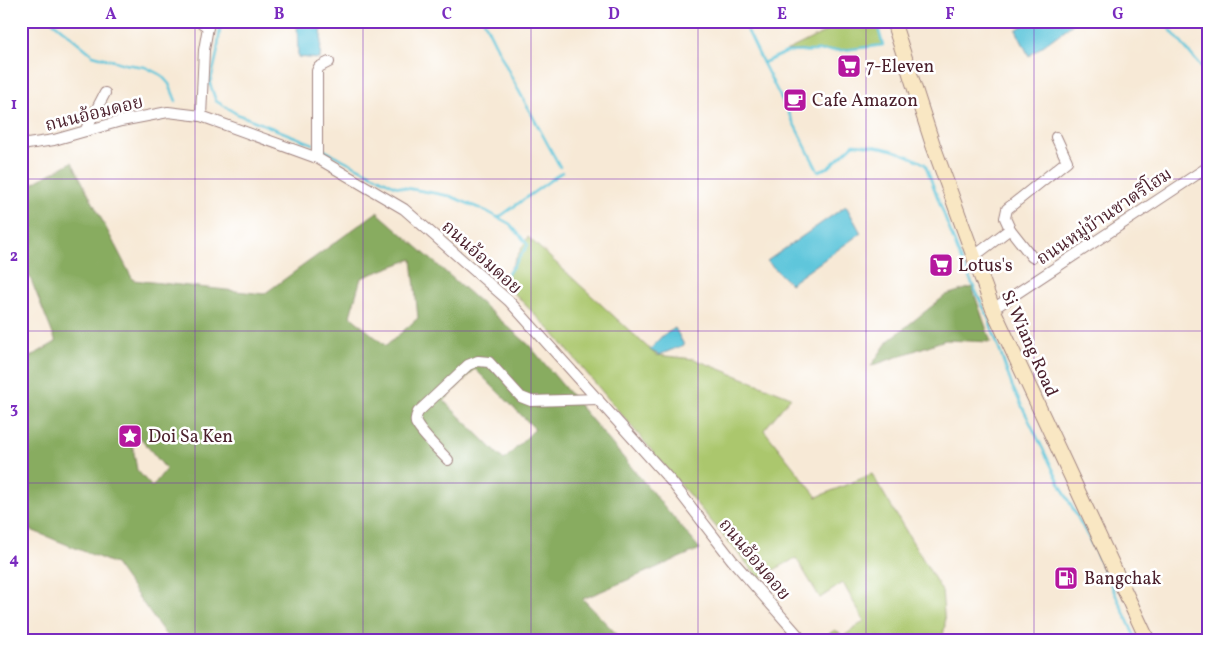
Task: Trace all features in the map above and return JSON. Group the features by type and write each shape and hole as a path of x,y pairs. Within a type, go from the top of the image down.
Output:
{"main road":[{"name":"Si Wiang Road","path":"893,21 933,145 993,309 1148,641"}],"street":[{"path":"199,21 209,24 204,50 201,116"},
{"path":"317,158 316,71 328,62"},
{"path":"85,131 106,93"},
{"name":"ถนนอ้อมดอย","path":"21,145 54,140 122,121 168,112 201,116 317,158 404,209 509,301 671,481 732,560 803,641"},
{"path":"1032,257 1010,229 1005,218 1007,209 1067,161 1056,137"},
{"name":"ถนนหมู่บ้านชาตรีโฮม","path":"993,309 1208,167"},
{"path":"973,257 1010,229"},
{"path":"448,460 420,429 415,418 418,412 468,365 478,361 489,362 521,397 531,401 598,399"}],"green space":[{"path":"847,21 876,21 883,45 842,50 786,51"},
{"path":"72,162 133,280 264,294 377,212 529,345 700,549 583,599 623,641 170,641 115,564 21,526 21,362 56,342 21,255 21,190","holes":["412,259 418,318 386,346 350,316 361,278","475,369 535,429 504,460 444,401","129,424 166,469 152,487 137,470"]},
{"path":"528,237 656,355 694,359 791,397 764,430 817,497 872,474 942,591 945,625 942,641 818,641 835,630 844,636 864,621 843,583 820,598 796,558 759,578 553,333 503,282"},
{"path":"972,287 991,342 945,340 871,366 888,341 946,295"}],"water":[{"path":"297,21 322,21 320,59 298,57"},
{"path":"1029,21 1077,21 1029,56 1016,30"},
{"path":"846,206 861,233 790,284 767,261"},
{"path":"675,328 684,345 659,355 650,350 661,337"}],"waterway":[{"path":"52,21 93,55 125,64 145,67 161,75 169,84 176,101"},
{"path":"221,21 217,54 210,84 216,101 237,114 313,144"},
{"path":"484,21 513,80 560,167"},
{"path":"743,21 763,63 787,52 844,50 883,45 876,21"},
{"path":"1163,21 1208,75"},
{"path":"763,63 818,171 829,167 854,144 891,150 925,164 961,260 988,317 1012,386 1094,548 1137,641"},
{"path":"320,148 395,186 450,196 488,212 510,224 528,245 502,282"},
{"path":"498,218 562,172"}],"place":[{"name":"7-Eleven","path":"849,66"},
{"name":"Cafe Amazon","path":"795,100"},
{"name":"Lotus's","path":"941,265"},
{"name":"Doi Sa Ken","path":"130,436"},
{"name":"Bangchak","path":"1066,578"}]}
